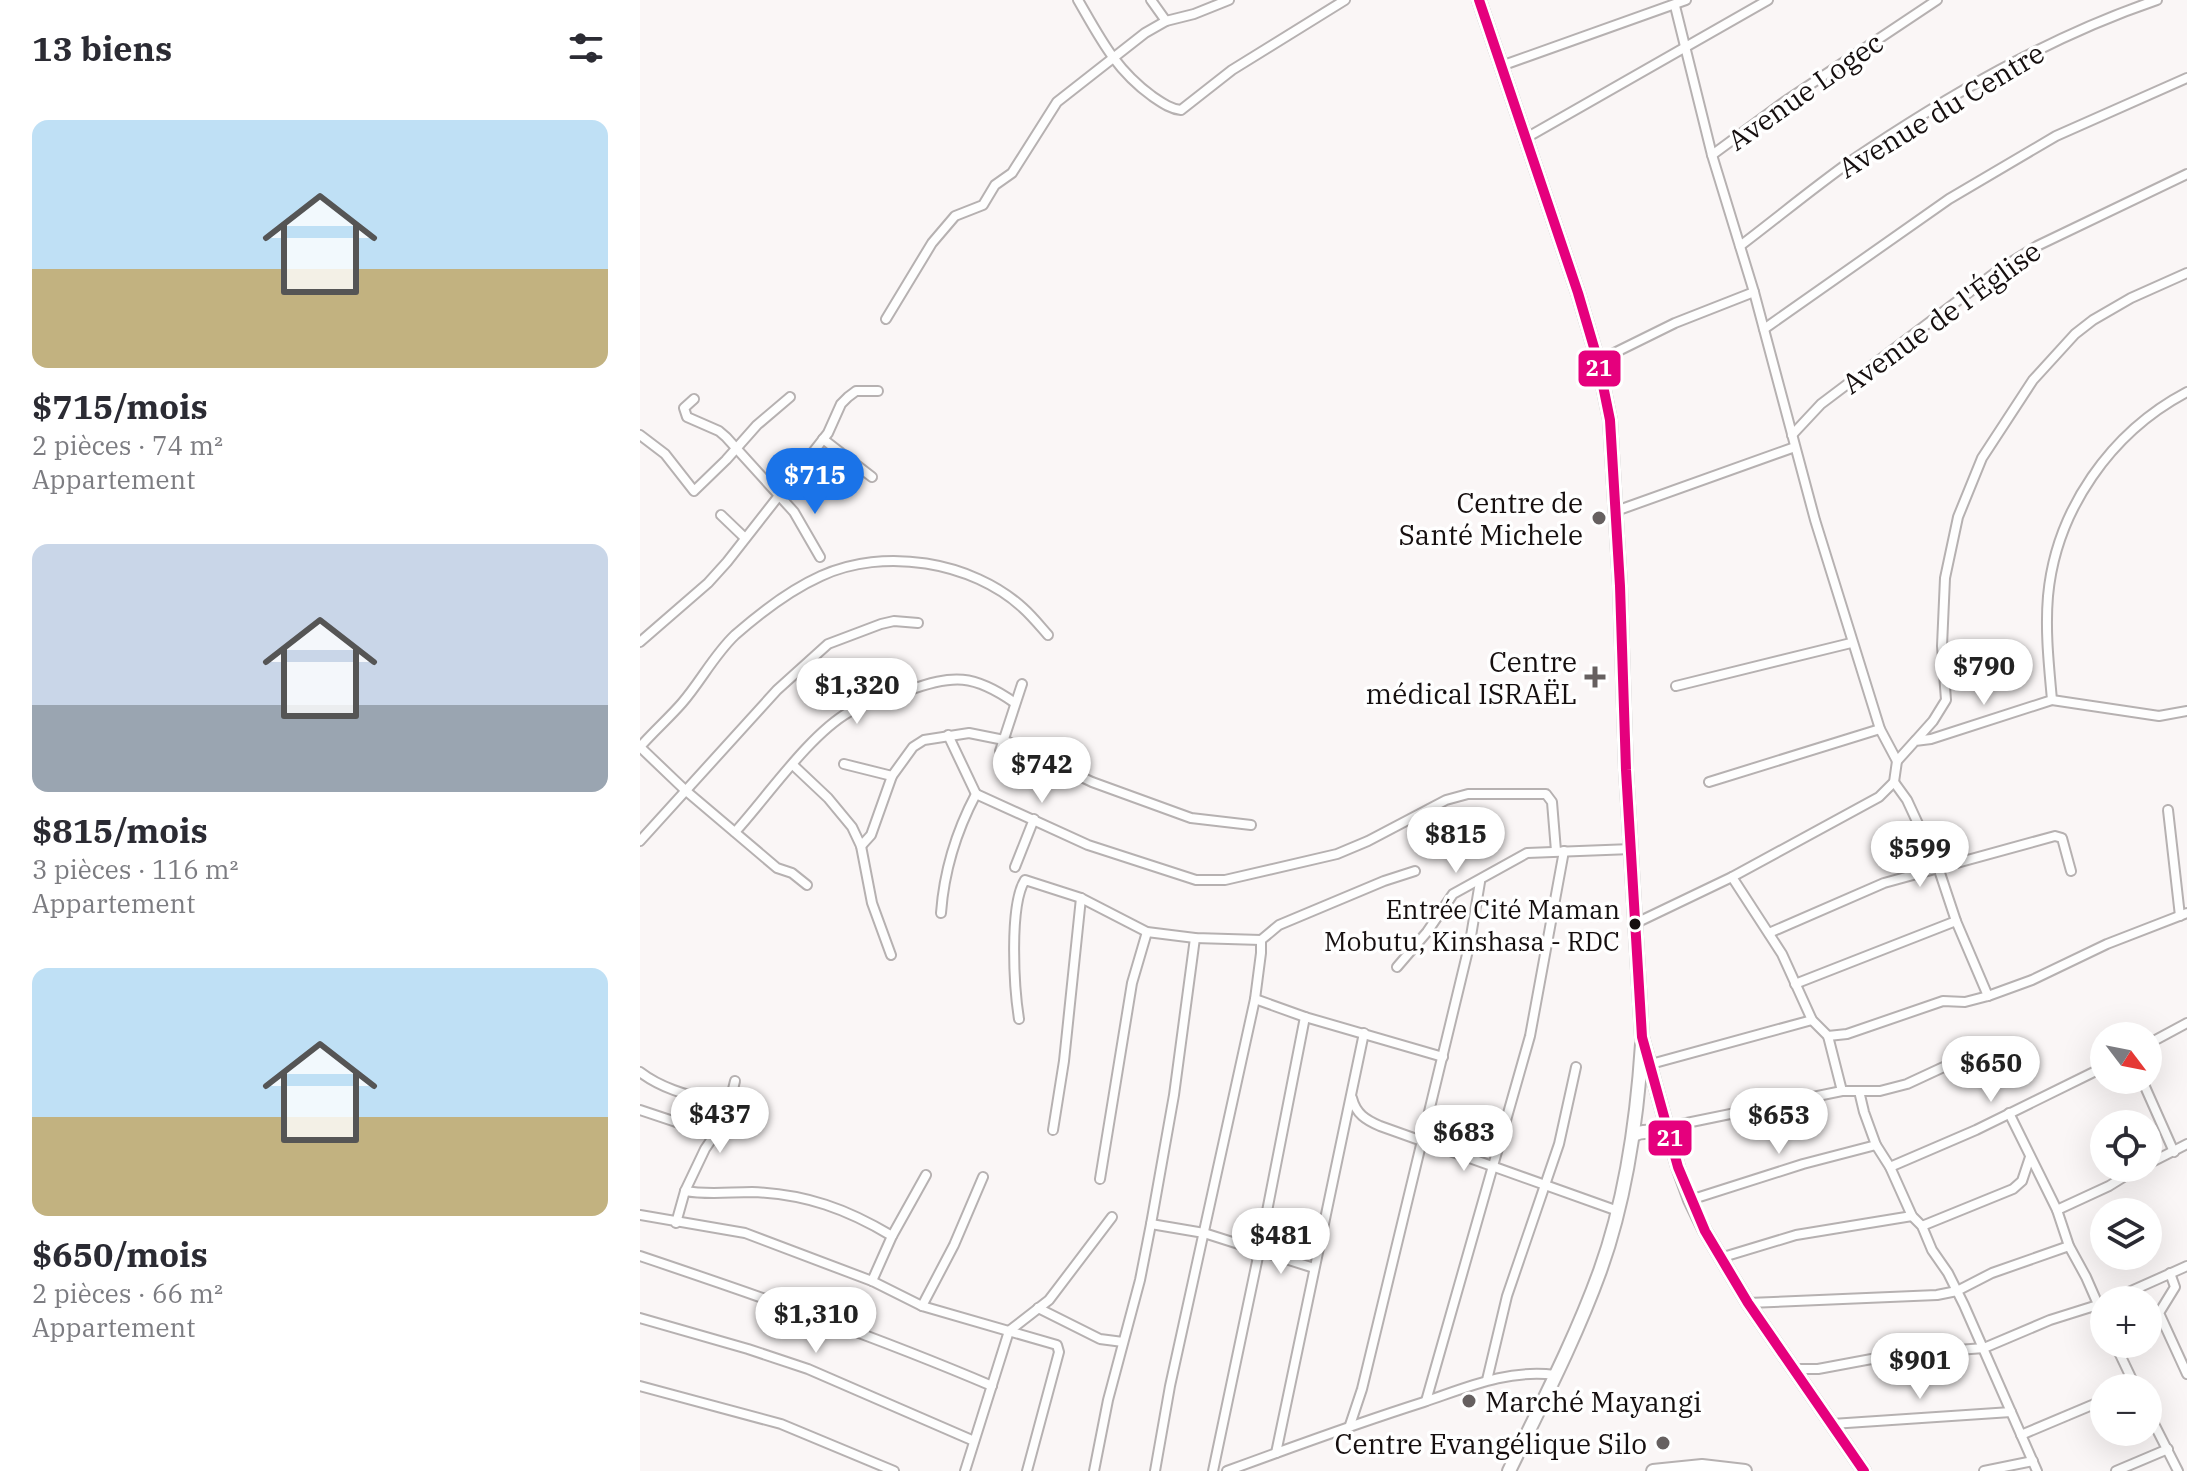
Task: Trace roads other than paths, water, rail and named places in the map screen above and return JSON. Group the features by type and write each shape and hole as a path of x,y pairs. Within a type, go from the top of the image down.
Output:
{"highway":[{"path":"1479,0 1598,361 1610,420 1642,1037 1633,1135 1618,1211 1600,1270 1509,1471"},
{"path":"1642,1037 1690,1200 1748,1303 1864,1471"},
{"path":"1633,1135 1641,1131 1668,1133"},
{"path":"1653,1471 1702,1466 1745,1471"}],"street":[{"path":"1078,0 1111,58 1155,98 1175,110 1181,110 1232,70 1345,0"},
{"path":"1151,0 1166,21"},
{"path":"886,319 917,267 955,216 983,205 995,185 1016,168 1047,113 1057,102 1145,33 1166,21 1229,0"},
{"path":"1501,66 1686,0"},
{"path":"1526,138 1768,0"},
{"name":"Avenue Logec","path":"1712,155 1784,102 1937,0"},
{"name":"Avenue du Centre","path":"1740,246 1851,161 1975,84 2068,34 2157,0"},
{"path":"1675,6 1712,155 1754,292 1851,643 1880,729 1897,761"},
{"path":"1764,329 1916,220 1962,191 2056,136 2187,78"},
{"name":"Avenue de l'Église","path":"1792,435 1821,404 2000,269 2065,232 2187,174"},
{"path":"1636,923 1732,877 1879,797 1894,782 1897,761 1933,721 1946,700 1942,646 1945,578 1963,500 1988,447 2033,380 2075,334 2131,298 2187,273"},
{"path":"1598,361 1675,323 1754,292"},
{"path":"641,638 717,574 823,439 848,397 856,391 878,391"},
{"path":"2052,700 2048,597 2057,546 2067,520 2111,451 2155,412 2187,392"},
{"path":"640,435 665,454 694,491 757,425 790,397"},
{"path":"694,399 684,408 687,417 719,431 780,495 794,512 820,557"},
{"path":"823,439 872,477"},
{"path":"1616,511 1795,447"},
{"path":"721,515 745,538"},
{"path":"807,885 792,873 777,868 685,790 640,747 683,702 713,659 733,637 774,604 820,576 870,562 924,563 971,577 1023,608 1048,635"},
{"path":"640,841 777,690 828,644 881,624 918,623"},
{"path":"1676,686 1851,643"},
{"path":"735,832 816,740 848,712 939,680 961,678 976,681 1015,703"},
{"path":"1000,751 1022,684"},
{"path":"1915,741 1941,736 2052,700 2159,716 2187,711"},
{"path":"1709,782 1880,729"},
{"path":"861,846 871,835 892,776 913,747 924,740 969,733 1004,740 1082,778 1191,818 1251,825"},
{"path":"948,735 976,794 1088,845 1196,880 1225,880 1337,854 1379,836 1446,800 1468,794 1546,794 1552,802 1560,851 1530,1036 1426,1401"},
{"path":"844,764 892,776"},
{"path":"793,765 828,798 852,827 861,846 872,903 891,955"},
{"path":"1894,782 1907,800 1938,867 1956,921 1988,996"},
{"path":"941,913 945,878 976,794"},
{"path":"1828,1036 1847,1034 1943,1001 1965,1002 1988,996 2032,980 2094,949 2183,915 2168,810"},
{"path":"1015,867 1034,819"},
{"path":"1769,933 1884,883 2059,836 2071,871"},
{"path":"1397,967 1427,932 1453,894 1480,882 1527,853 1632,849"},
{"path":"1019,1019 1015,977 1016,916 1023,881 1081,898 1147,932 1195,938 1261,940 1279,925 1370,886 1415,871"},
{"path":"1732,877 1769,933 1812,1020 1828,1036 1842,1091"},
{"path":"1350,1425 1362,1389 1443,1057 1470,942 1480,882"},
{"path":"1053,1130 1081,898"},
{"path":"1795,984 1956,921"},
{"path":"1100,1179 1132,983 1147,932"},
{"path":"1094,1471 1151,1224 1174,1095 1195,938"},
{"path":"1155,1471 1170,1386 1255,999 1261,940"},
{"path":"1255,999 1305,1017 1443,1057"},
{"path":"1213,1471 1305,1017"},
{"path":"1651,1064 1812,1020"},
{"path":"2162,1036 2187,1023"},
{"path":"1276,1453 1364,1033"},
{"path":"1668,1133 1842,1091 1880,1091 1907,1084 1963,1058"},
{"path":"1487,1380 1507,1296 1559,1144 1576,1067"},
{"path":"640,1072 663,1088 729,1106"},
{"path":"1890,1167 2090,1074"},
{"path":"676,1223 685,1191 726,1118 735,1081"},
{"path":"1859,1091 1876,1145 1890,1167 1912,1216 1922,1226 1932,1250 1957,1291 2037,1471"},
{"path":"1351,1093 1357,1111 1365,1119 1618,1211"},
{"path":"2148,1094 2174,1152"},
{"path":"640,1110 715,1135"},
{"path":"2009,1113 2057,1210 2069,1246 2091,1286"},
{"path":"2162,1158 2187,1144"},
{"path":"1690,1200 1803,1164 1876,1145"},
{"path":"1922,1226 2013,1189 2022,1181 2030,1156"},
{"path":"872,1281 892,1236 926,1175"},
{"path":"922,1306 954,1245 983,1177"},
{"path":"2057,1210 2115,1182"},
{"path":"685,1191 781,1194 817,1200 892,1236"},
{"path":"640,1215 745,1233 872,1281 922,1306 1057,1345 1060,1348 1027,1471"},
{"path":"1720,1258 1796,1235 1912,1216"},
{"path":"965,1471 1009,1331 1060,1289 1112,1217"},
{"path":"1151,1224 1204,1233 1314,1268"},
{"path":"1748,1303 1937,1295 1957,1291 1992,1273 2069,1246"},
{"path":"640,1256 893,1344 992,1386"},
{"path":"2142,1286 2187,1266"},
{"path":"2170,1273 2175,1287 2159,1313 2187,1374"},
{"path":"1792,1369 1818,1369 1893,1355 1984,1348 2050,1320 2090,1307"},
{"path":"1038,1308 1100,1339 1123,1342"},
{"path":"640,1318 808,1369 974,1441"},
{"path":"1227,1471 1350,1425 1487,1380 1533,1372 1555,1375"},
{"path":"640,1386 770,1420 894,1471"},
{"path":"2021,1435 2090,1406"},
{"path":"1832,1424 2011,1412"},
{"path":"2162,1438 2178,1471"},
{"path":"2116,1471 2168,1449"},
{"path":"1984,1471 2033,1461"}],"place":[{"name":"Centre de Santé Michele","path":"1599,518"},
{"name":"Centre médical ISRAËL","path":"1595,677"},
{"name":"Entrée Cité Maman Mobutu, Kinshasa - RDC","path":"1635,924"},
{"name":"Marché Mayangi","path":"1469,1401"},
{"name":"Centre Evangélique Silo","path":"1663,1443"}]}
